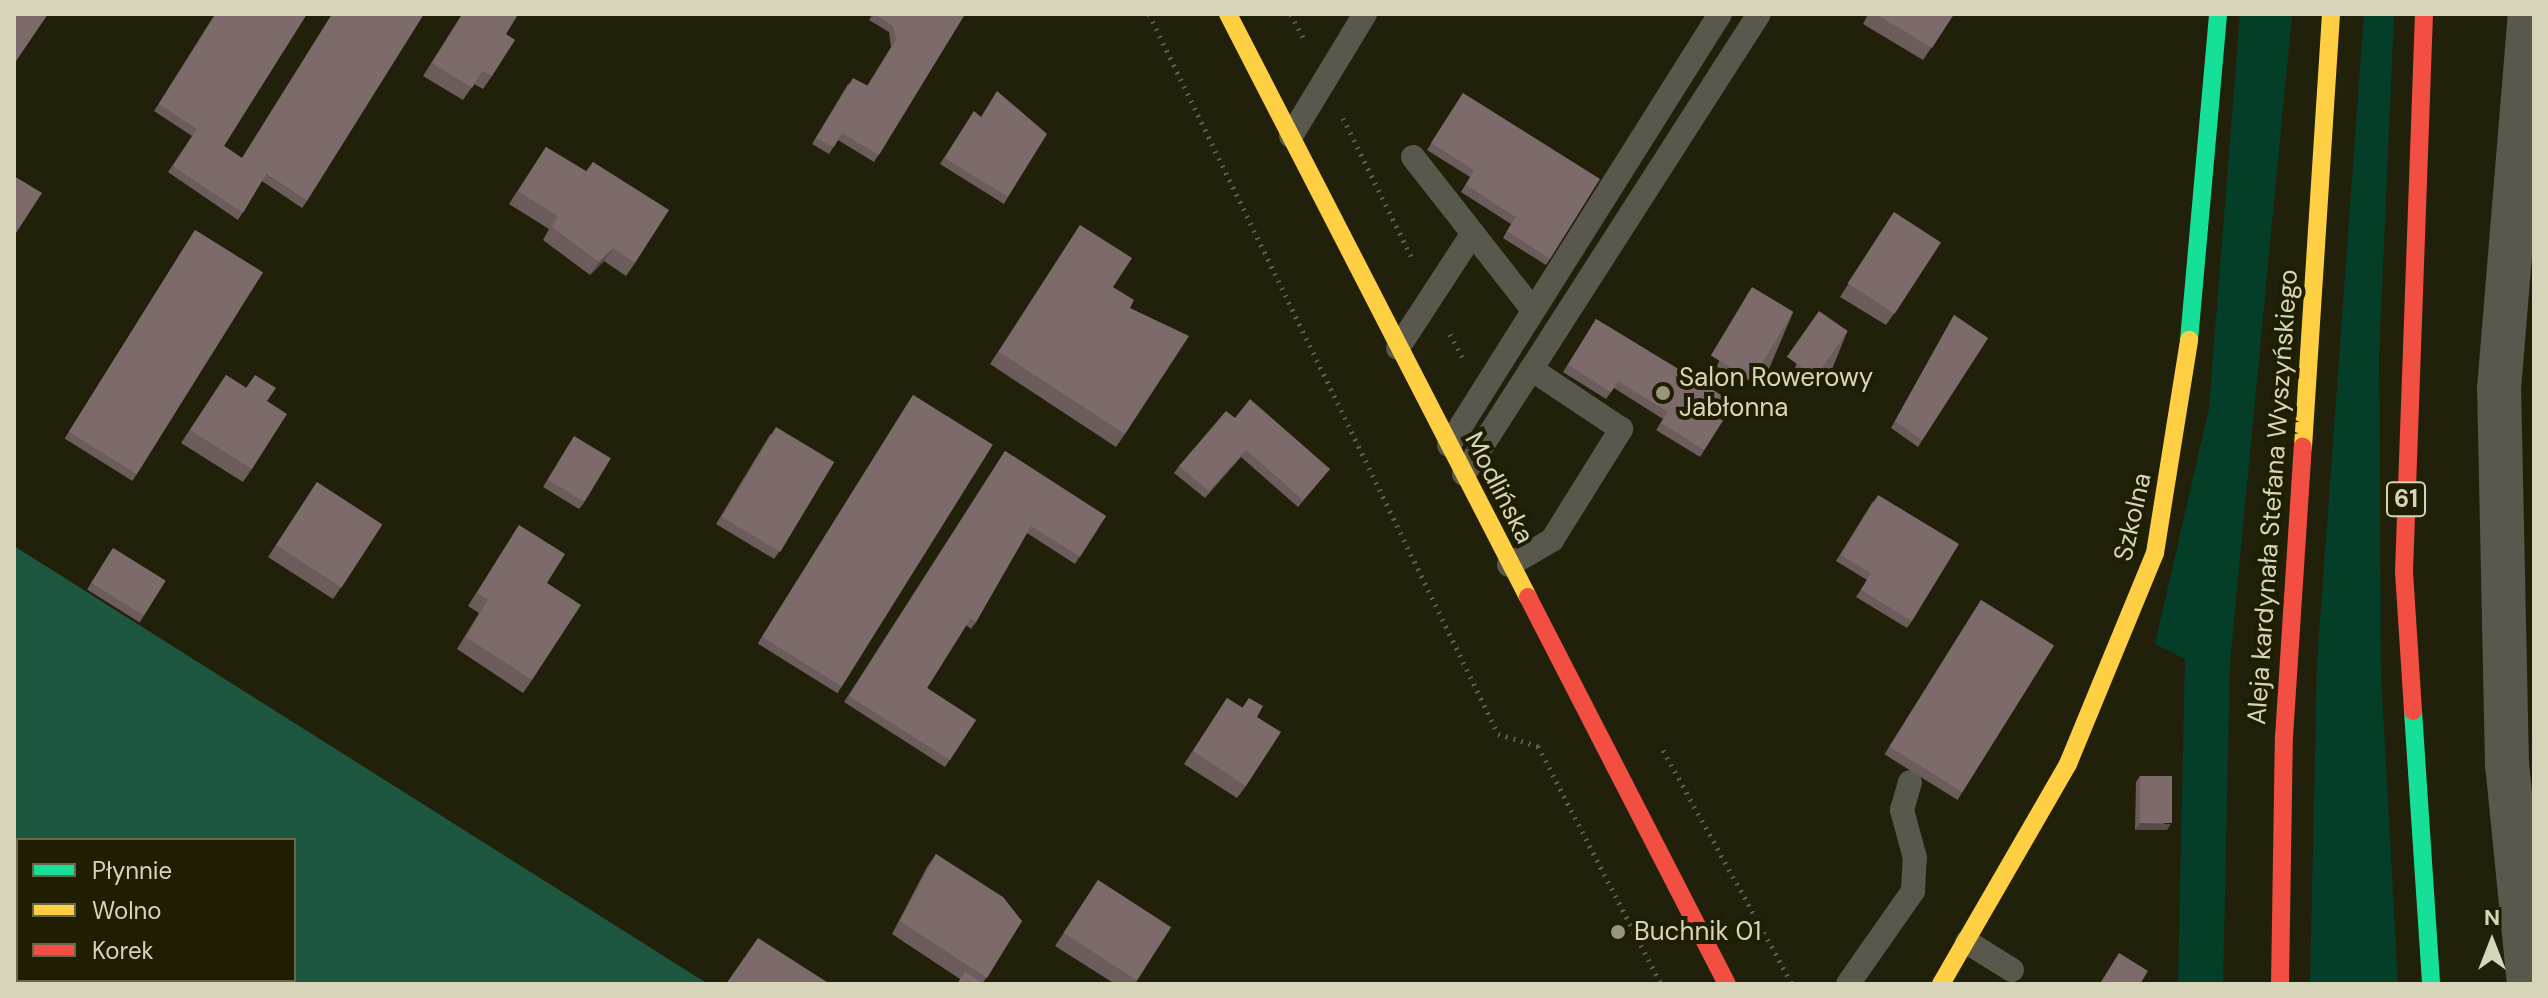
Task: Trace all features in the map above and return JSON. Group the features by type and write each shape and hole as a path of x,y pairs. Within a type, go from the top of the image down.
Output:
{"main road":[{"name":"Modlińska","path":"1228,14 1727,984"},
{"name":"Szkolna","path":"1941,984 2068,764 2155,553 2199,273 2218,14"},
{"name":"Aleja kardynała Stefana Wyszyńskiego","path":"2280,984 2284,737 2331,14"},
{"name":"61","path":"2424,14 2404,572 2431,984"}],"street":[{"path":"2529,984 2507,765 2499,389 2530,14"}],"lane":[{"path":"1291,136 1365,14"},
{"path":"1449,445 1720,14"},
{"path":"1464,474 1759,14"},
{"path":"1413,157 1532,309"},
{"path":"1398,348 1473,233"},
{"path":"1509,565 1552,540 1621,429 1531,369"},
{"path":"1848,984 1913,891 1915,858 1902,810 1910,782"},
{"path":"1967,942 2012,970"}],"path":[{"path":"1149,14 1498,734 1538,746 1661,984"}],"green space":[{"path":"2240,14 2292,14 2230,662 2223,984 2178,984 2185,659 2155,644 2209,408"},
{"path":"2364,14 2394,14 2379,358 2381,675 2398,984 2310,984 2317,663"},
{"path":"14,546 708,984 14,984"}],"building":[{"path":"14,14 48,14 14,64"},
{"path":"216,14 307,14 224,146 242,158 332,14 424,14 307,201 266,174 243,213 173,166 197,129 159,104"},
{"path":"463,14 518,14 506,34 515,40 492,76 482,71 472,88 432,63"},
{"path":"875,14 965,14 879,155 842,133 834,147 816,138 853,78 868,86 896,40 893,26"},
{"path":"1876,14 1954,14 1932,48"},
{"path":"997,91 1047,134 1008,197 945,158 974,111 981,117"},
{"path":"1463,93 1600,179 1550,259 1507,231 1516,217 1466,185 1474,170 1431,143"},
{"path":"546,147 587,172 593,162 669,210 635,263 613,248 599,262 552,227 558,216 518,191"},
{"path":"14,176 42,193 14,236"},
{"path":"1894,212 1941,242 1895,314 1848,283"},
{"path":"1080,225 1132,258 1113,287 1134,300 1130,308 1189,336 1125,434 999,352"},
{"path":"195,230 263,272 137,474 69,432"},
{"path":"1752,287 1793,312 1752,380 1711,356"},
{"path":"1819,311 1848,331 1816,377 1787,357"},
{"path":"1954,315 1988,338 1922,440 1895,421"},
{"name":"Salon Rowerowy Jabłonna","path":"1596,319 1734,403 1704,450 1661,423 1668,412 1618,381 1611,392 1568,365"},
{"path":"226,375 246,388 255,375 276,388 267,401 287,414 252,469 190,430"},
{"path":"913,395 993,445 842,687 762,637"},
{"path":"1250,399 1330,469 1303,500 1246,450 1209,491 1179,466 1226,411 1235,418"},
{"path":"776,427 834,462 780,552 722,517"},
{"path":"574,436 611,458 585,502 548,480"},
{"path":"1005,451 1106,516 1080,557 1031,526 976,622 971,618 927,688 976,720 950,760 849,696"},
{"path":"317,482 382,524 342,587 276,545"},
{"path":"1878,495 1959,544 1912,621 1861,590 1871,573 1841,555"},
{"path":"519,525 565,554 547,583 581,605 532,680 466,637 488,600 477,593"},
{"path":"113,548 166,581 144,616 91,583"},
{"path":"1981,600 2054,646 1962,792 1889,747"},
{"path":"1227,698 1243,708 1249,698 1263,706 1257,717 1281,732 1246,786 1193,751"},
{"path":"2140,776 2172,776 2172,823 2140,823"},
{"path":"936,854 1003,897 1022,921 987,978 900,921"},
{"path":"1098,880 1171,927 1137,980 1064,933"},
{"path":"758,938 830,984 726,984"},
{"path":"2119,953 2148,971 2140,984 2101,982"},
{"path":"965,972 984,984 957,984"}],"traffic: fast":[{"path":"2189,340 2218,14"},
{"path":"2413,711 2431,984"}],"traffic: slow":[{"path":"1228,14 1528,597"},
{"path":"2303,447 2331,14"},
{"path":"1941,984 2068,764 2155,553 2189,340"}],"traffic: jam":[{"path":"2413,711 2404,572 2424,14"},
{"path":"2280,984 2284,737 2303,447"},
{"path":"1528,597 1727,984"}],"place":[{"name":"Salon Rowerowy Jabłonna","path":"1663,393"},
{"name":"Buchnik 01","path":"1618,932"}]}
